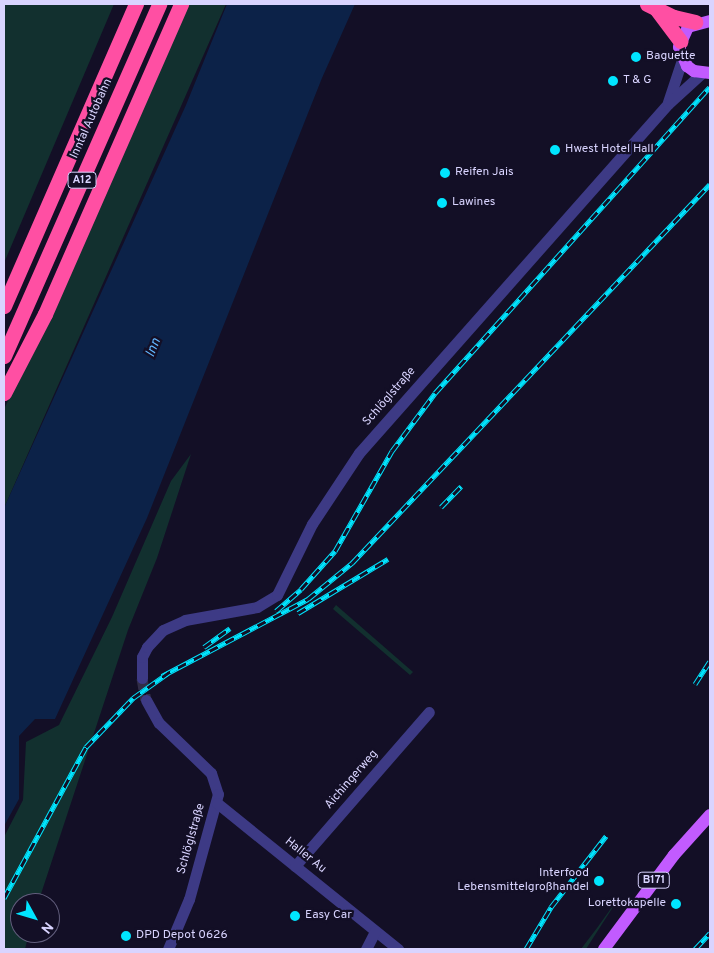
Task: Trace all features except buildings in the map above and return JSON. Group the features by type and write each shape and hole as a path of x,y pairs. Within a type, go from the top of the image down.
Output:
{"highway":[{"name":"Inntal Autobahn","path":"4,306 136,4"},
{"name":"Inntal Autobahn","path":"4,356 159,4"},
{"path":"4,393 45,314 181,4"},
{"path":"652,7 703,22"},
{"path":"652,7 680,41"}],"main road":[{"path":"703,22 688,27 680,41 682,60 694,71 706,73"},
{"name":"B171","path":"604,949 674,855 710,815"}],"street":[{"name":"Schlöglstraße","path":"668,104 682,60"},
{"name":"Schlöglstraße","path":"142,678 142,657 147,647 163,630 185,620 258,607 277,595 312,524 359,454 668,104 706,73"},
{"name":"Schlöglstraße","path":"146,700 159,723 211,774 217,787 217,803 189,899 168,949"},
{"name":"Aichingerweg","path":"295,866 429,712"},
{"name":"Haller Au","path":"217,803 398,949"},
{"path":"366,949 375,931"}],"green space":[{"path":"4,4 114,4 4,263"},
{"path":"189,4 226,4 4,508 4,409 52,312"},
{"path":"191,454 157,558 128,630 41,893 10,893 10,943 26,943 25,949 4,949 4,837 23,800 26,742 59,725 112,617 171,481"},
{"path":"336,605 413,672 410,675 333,609"},
{"path":"622,893 586,949 581,949 597,928"}],"water":[{"name":"Inn","path":"227,4 355,4 322,78 147,518 55,719 35,719 19,736 19,799 4,826 4,508 186,105"}],"tunnel":[{"path":"142,678 146,700"}],"railway":[{"path":"276,611 301,589 335,551 392,451 435,393 710,87"},
{"path":"162,676 308,599 352,563 710,184"},
{"path":"441,507 461,486"},
{"path":"298,613 388,559"},
{"path":"204,647 230,628"},
{"path":"695,684 710,661"},
{"path":"4,898 86,747 133,698 168,673"},
{"path":"526,949 551,907 606,836"},
{"path":"695,949 710,933"}],"place":[{"name":"Baguette","path":"636,57"},
{"name":"T & G","path":"613,81"},
{"name":"Hwest Hotel Hall","path":"555,150"},
{"name":"Reifen Jais","path":"445,173"},
{"name":"Lawines","path":"442,203"},
{"name":"Interfood Lebensmittelgroßhandel","path":"599,881"},
{"name":"Lorettokapelle","path":"676,904"},
{"name":"Easy Car","path":"295,916"},
{"name":"DPD Depot 0626","path":"126,936"}]}
